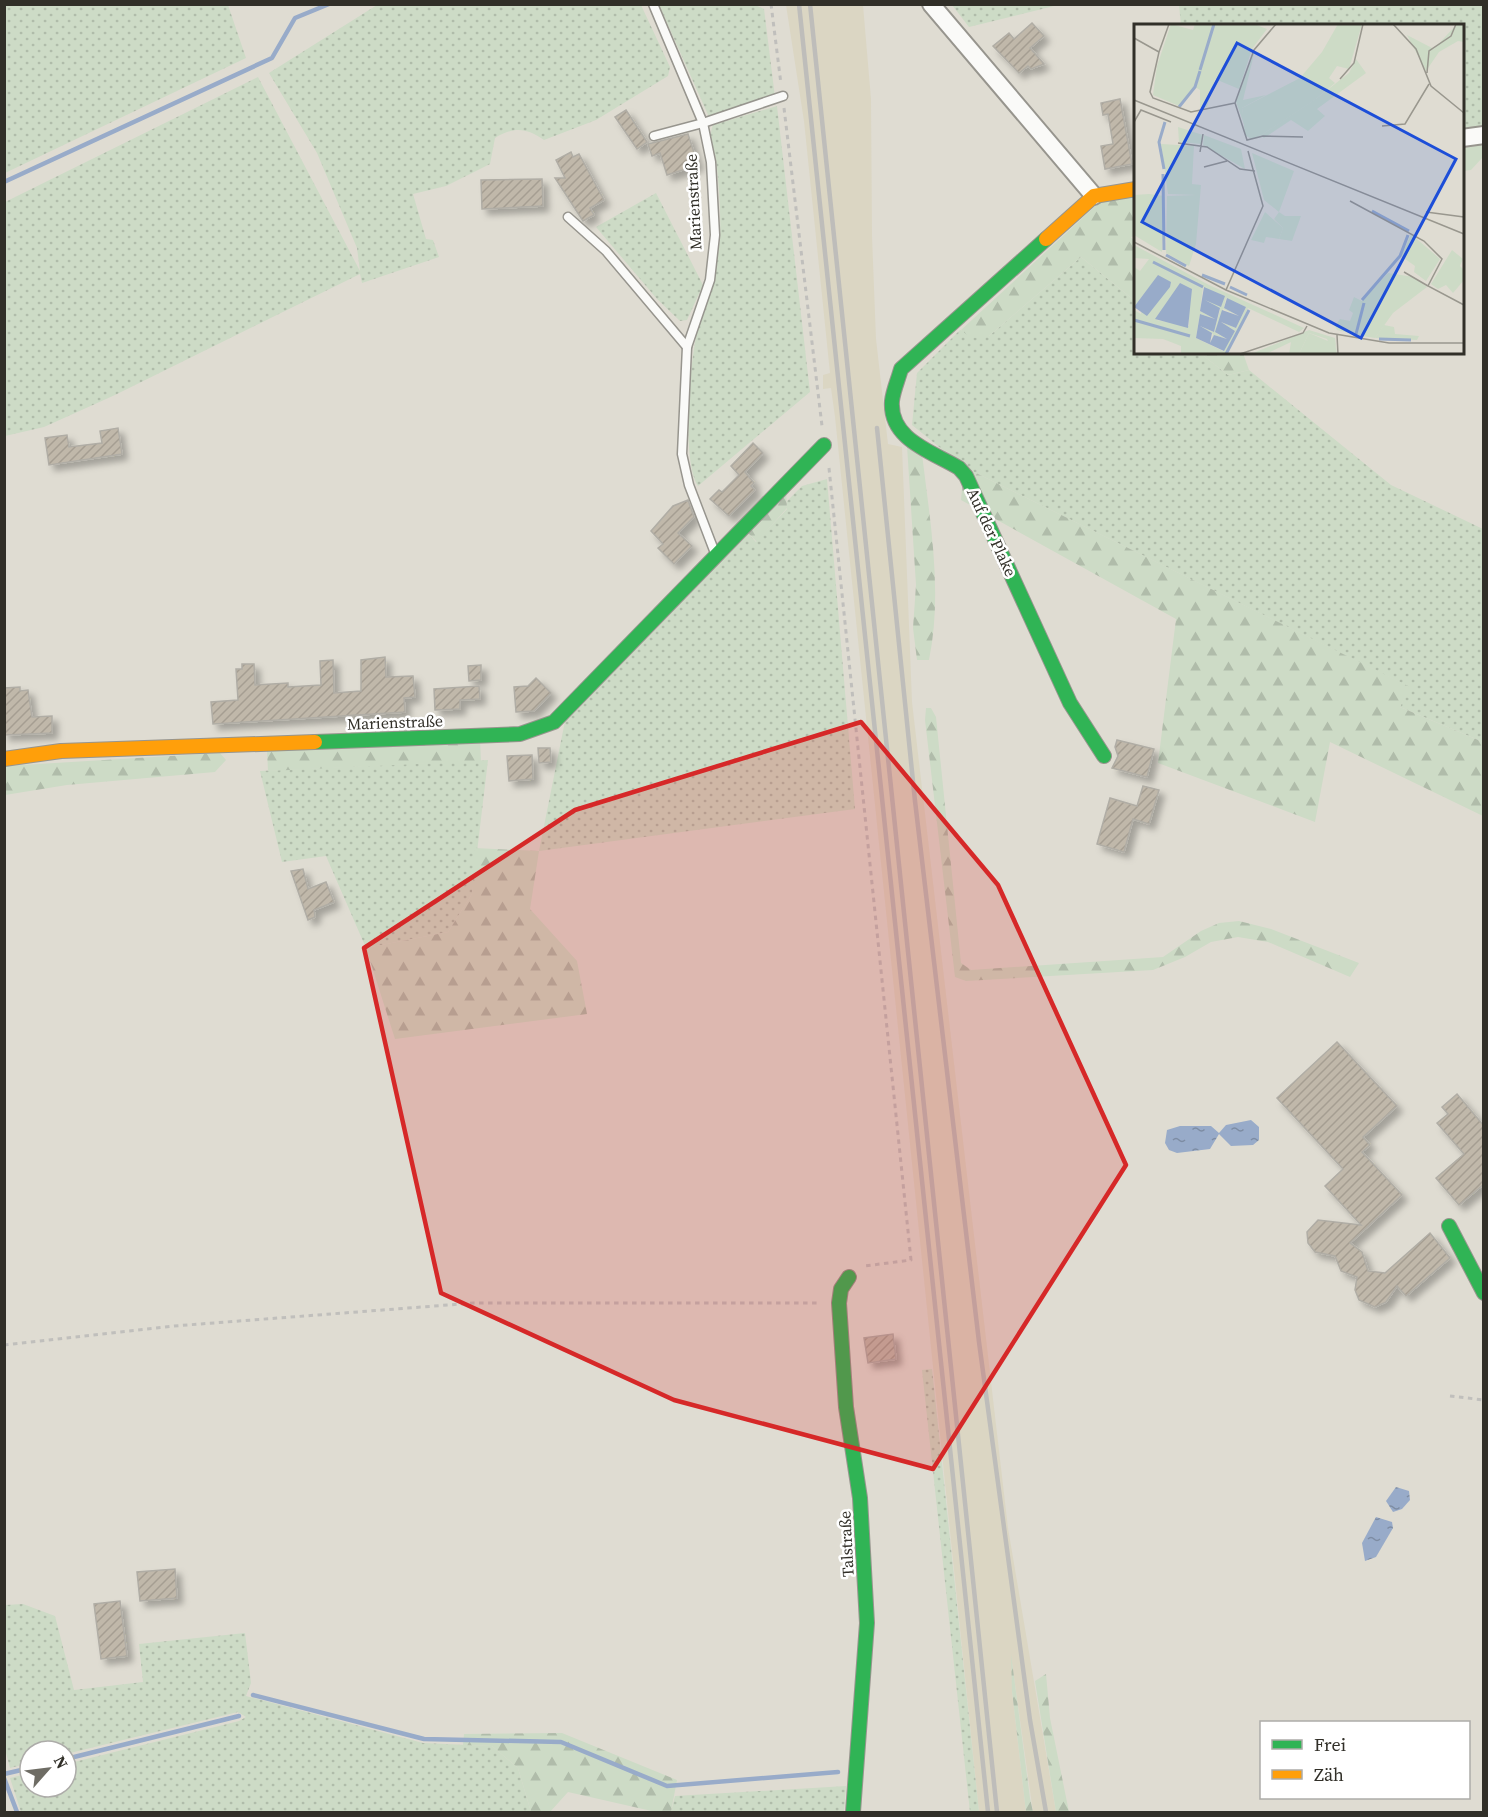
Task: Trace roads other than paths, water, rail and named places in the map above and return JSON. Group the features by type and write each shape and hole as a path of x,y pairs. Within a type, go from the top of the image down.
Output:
{"street":[{"path":"931,4 1094,196 1134,189"},
{"path":"1464,138 1484,135"},
{"name":"Auf der Plake","path":"1094,196 901,369 892,402 895,421 902,434 961,470 975,491 1070,703 1104,756"},
{"name":"Marienstraße","path":"4,759 61,751 520,734 554,722 824,445"},
{"path":"1449,1226 1484,1293"},
{"name":"Talstraße","path":"849,1277 841,1289 839,1303 846,1407 860,1498 867,1623 853,1812"}],"lane":[{"name":"Marienstraße","path":"653,4 703,123 711,162 715,235 710,280 687,347 682,454 689,485 716,557"},
{"path":"654,136 703,123 783,96"},
{"path":"568,217 606,251 687,347"}],"water":[{"path":"1251,1120 1259,1127 1259,1140 1253,1145 1231,1146 1219,1134 1210,1149 1177,1153 1169,1150 1165,1143 1167,1130 1180,1126 1211,1126 1219,1133 1226,1125"},
{"path":"1396,1487 1409,1491 1410,1500 1402,1509 1393,1512 1386,1501"},
{"path":"1376,1517 1392,1522 1393,1528 1376,1557 1365,1561 1362,1543"}],"waterway":[{"path":"4,182 272,58 295,18 329,4"},
{"path":"253,1695 424,1739 561,1742 667,1786 838,1772"},
{"path":"78,1756 239,1716"},
{"path":"4,1774 18,1771"},
{"path":"4,1778 17,1812"}],"railway":[{"path":"799,4 988,1812"},
{"path":"810,4 997,1812"},
{"path":"877,428 915,801 979,1342 1030,1720 1046,1812"}]}
